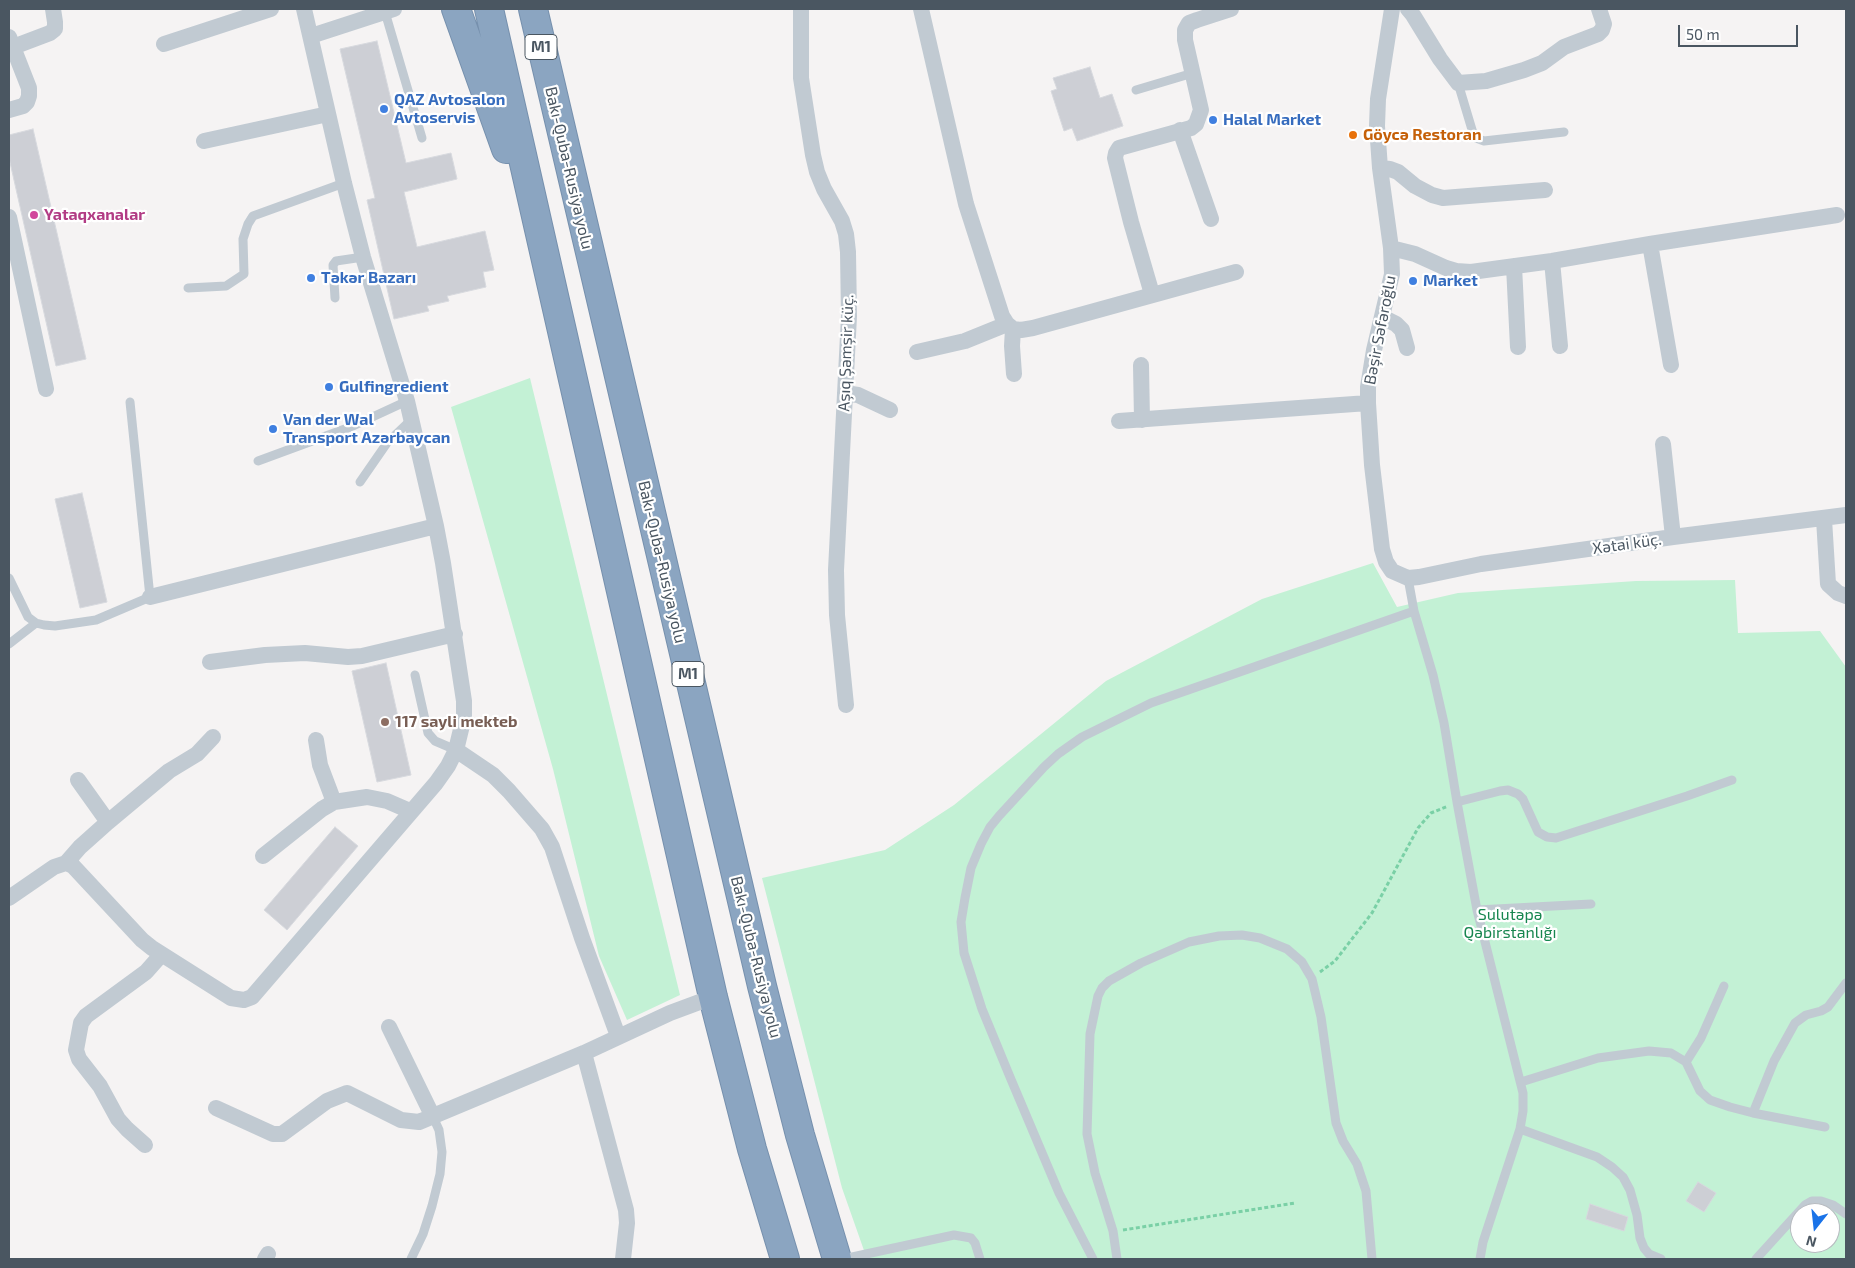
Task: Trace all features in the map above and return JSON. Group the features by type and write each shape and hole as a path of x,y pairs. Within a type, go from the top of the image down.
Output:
{"highway":[{"path":"456,9 545,255"},
{"name":"M1","path":"489,9 713,997 752,1149 785,1259"},
{"name":"Bakı-Quba-Rusiya yolu","path":"533,9 762,986 800,1135 837,1259"},
{"path":"546,9 550,86"}],"street":[{"path":"9,110 23,106 30,96 29,88 11,42 50,33 55,29 53,9"},
{"path":"164,44 271,9"},
{"path":"66,863 78,870 142,940 161,955 231,998 244,1000 252,997 410,811 448,766 456,750 464,717 464,701 455,634 436,526 407,401 344,183 304,9"},
{"name":"Aşıq Şəmşir küç.","path":"801,9 801,78 813,155 824,189 842,221 846,234 849,316 836,570 837,615 846,705"},
{"path":"920,9 966,204 1002,316 1010,327 1014,374"},
{"path":"1152,294 1131,222 1115,158 1116,153 1119,148 1191,128 1196,124 1201,110 1186,40 1186,30 1189,23 1231,9"},
{"name":"Bəşir Səfəroğlu","path":"1392,9 1378,99 1380,168 1391,248 1392,274 1374,350 1368,387 1368,403 1372,465 1382,549 1386,562 1392,572 1408,578"},
{"path":"1408,9 1458,83 1486,81 1524,70 1548,60 1564,47 1598,34 1604,24 1599,9"},
{"path":"311,36 390,10"},
{"path":"204,140 328,114"},
{"path":"1180,130 1211,219"},
{"path":"1380,168 1398,172 1415,186 1432,195 1443,198 1544,190"},
{"path":"1391,248 1415,254 1456,270 1471,272 1552,261 1837,215"},
{"path":"9,217 46,389"},
{"path":"1650,244 1671,365"},
{"path":"1552,261 1560,346"},
{"path":"1514,266 1518,347"},
{"path":"917,352 964,341 1010,327 1021,330 1033,328 1236,272"},
{"path":"1382,317 1396,324 1402,330 1407,348"},
{"path":"1141,365 1142,420"},
{"path":"845,392 858,395 890,410"},
{"path":"1119,421 1368,403"},
{"path":"1663,444 1673,537"},
{"name":"Xətai küç.","path":"1408,578 1481,564 1846,515"},
{"path":"1824,519 1828,584 1838,593 1846,596"},
{"path":"150,597 436,526"},
{"path":"210,662 265,655 305,653 362,656 455,634"},
{"path":"9,897 54,867 66,863 80,847 108,822 169,771 197,754 213,737"},
{"path":"316,740 320,765 334,802"},
{"path":"456,750 493,775 542,829 552,847 582,938 618,1036"},
{"path":"78,780 108,822"},
{"path":"262,856 322,808 334,802 367,797 410,811"},
{"path":"145,1145 118,1119 100,1086 78,1059 76,1050 81,1023 86,1016 146,972 161,955"},
{"path":"216,1108 273,1134 282,1134 327,1101 347,1093 401,1120 419,1122 584,1053 670,1013 713,997"},
{"path":"388,1027 433,1117"},
{"path":"584,1053 626,1210 627,1223 623,1259"}],"lane":[{"path":"390,10 422,138"},
{"path":"1136,90 1193,73"},
{"path":"1458,83 1476,138 1484,141 1564,132"},
{"path":"188,288 226,286 244,274 243,239 253,216 344,183"},
{"path":"335,298 332,265 336,261 364,257"},
{"path":"258,461 353,426 407,401"},
{"path":"9,578 28,617 36,623 55,626 96,620 150,597 130,402"},
{"path":"360,482 386,443 411,420"},
{"path":"1408,578 1414,611 1433,675 1444,722 1477,910 1521,1082 1523,1111 1520,1129 1483,1242 1480,1259"},
{"path":"1093,1259 1059,1193 1010,1077 982,1009 964,953 961,922 971,868 981,844 990,827 999,816 1044,767 1058,754 1082,737 1151,703 1414,611"},
{"path":"9,644 36,623"},
{"path":"415,675 428,733 435,741 456,750"},
{"path":"1457,802 1508,790 1518,794 1523,799 1538,832 1547,837 1556,838 1732,780"},
{"path":"1477,910 1591,904"},
{"path":"1117,1259 1113,1231 1094,1173 1087,1134 1090,1034 1098,996 1102,988 1118,976 1189,942 1218,936 1242,935 1272,942 1296,955 1312,979 1321,1017 1336,1123 1344,1142 1357,1164 1366,1191 1372,1259"},
{"path":"1753,1113 1774,1061 1795,1022 1828,1006 1846,983"},
{"path":"1686,1062 1701,1038 1724,986"},
{"path":"1521,1082 1598,1058 1649,1051 1671,1054 1686,1062 1700,1091 1710,1100 1753,1113 1825,1127"},
{"path":"411,1259 423,1234 440,1174 442,1152 439,1130 433,1117"},
{"path":"1520,1129 1597,1157 1623,1177 1630,1190 1637,1215 1640,1238 1644,1248 1649,1254 1661,1259"},
{"path":"1756,1259 1805,1204 1812,1201 1821,1201 1833,1205 1846,1214"},
{"path":"843,1259 954,1235 971,1238 975,1243 980,1259"}],"path":[{"path":"1312,979 1335,961 1372,913 1418,828 1430,814 1457,802"},
{"path":"1113,1231 1295,1203"}],"green space":[{"path":"530,378 680,995 627,1020 599,956 553,769 451,407"},
{"name":"Sulutəpə Qəbirstanlığı","path":"1373,563 1397,607 1458,593 1636,581 1735,580 1738,633 1820,631 1846,667 1846,1259 867,1259 842,1188 762,878 885,850 954,805 1106,681 1262,599"}],"building":[{"path":"377,41 406,163 451,153 457,179 404,192 417,247 485,231 494,270 483,272 486,287 447,296 449,301 427,306 429,311 394,319 367,200 375,198 340,49"},
{"path":"1090,67 1100,98 1112,94 1123,126 1077,141 1072,128 1064,131 1051,91 1057,89 1053,78"},
{"path":"33,129 86,359 56,366 9,158 9,135"},
{"path":"82,493 107,602 80,608 55,499"},
{"path":"386,663 411,775 377,782 352,671"},
{"path":"335,827 358,846 287,930 264,910"},
{"path":"1698,1182 1716,1193 1704,1212 1686,1201"},
{"path":"1590,1204 1628,1217 1624,1231 1586,1219"}],"place":[{"name":"QAZ Avtosalon Avtoservis","path":"384,109"},
{"name":"Halal Market","path":"1213,120"},
{"name":"Göycə Restoran","path":"1353,135"},
{"name":"Yataqxanalar","path":"34,215"},
{"name":"Təkər Bazarı","path":"311,278"},
{"name":"Market","path":"1413,281"},
{"name":"Gulfingredient","path":"329,387"},
{"name":"Van der Wal Transport Azərbaycan","path":"273,429"},
{"name":"117 sayli mekteb","path":"385,722"}]}
